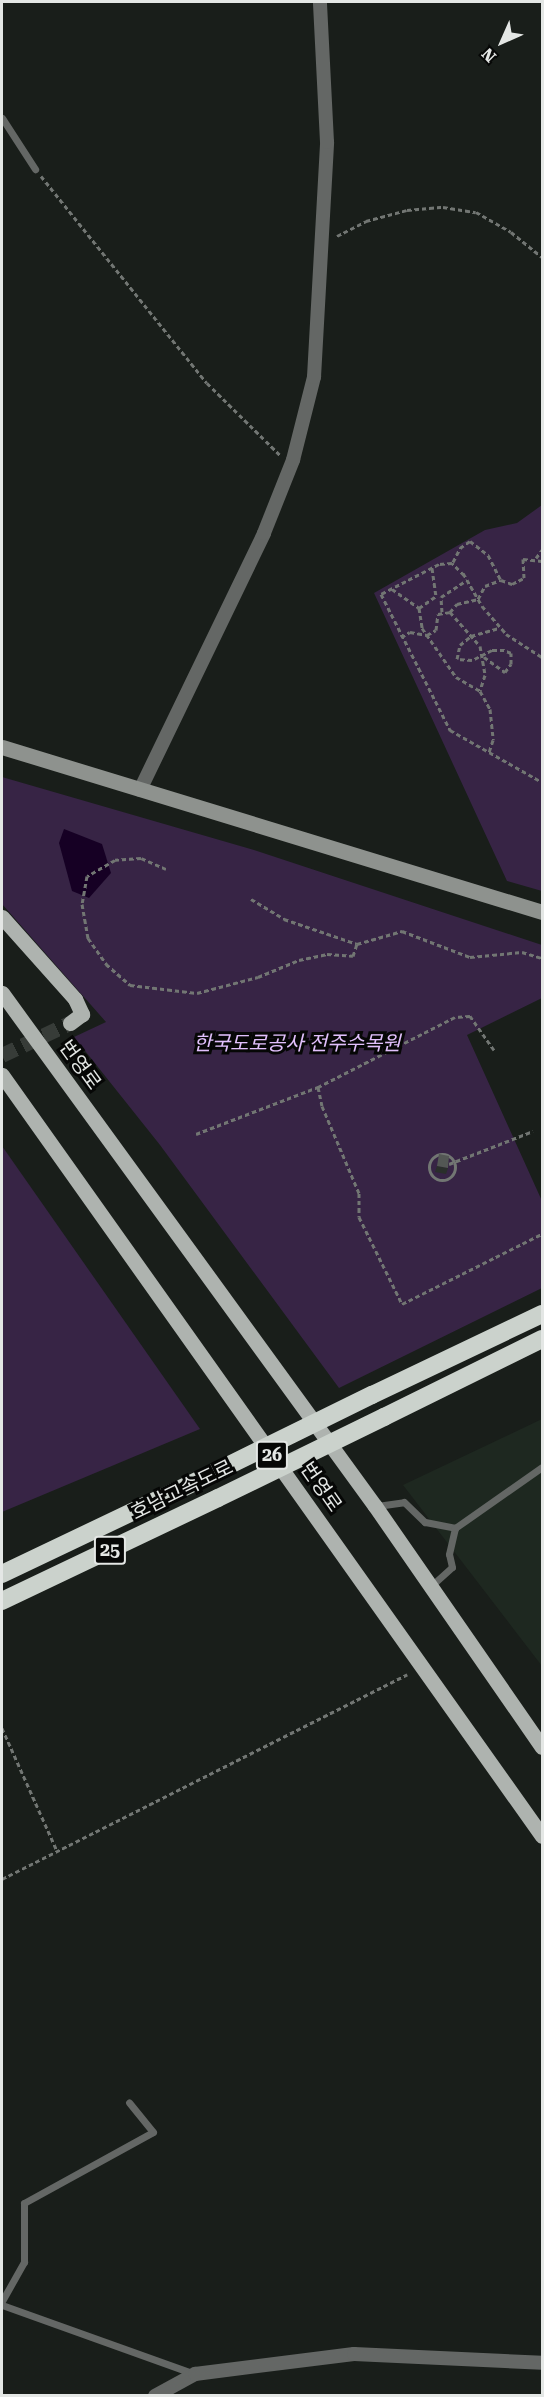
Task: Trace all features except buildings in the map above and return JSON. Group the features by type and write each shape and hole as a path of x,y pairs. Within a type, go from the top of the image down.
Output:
{"highway":[{"name":"호남고속도로","path":"2,1574 543,1314"},
{"name":"호남고속도로","path":"2,1601 543,1339"}],"main road":[{"path":"2,916 75,999 82,1014 70,1023"},
{"name":"번영로","path":"2,993 375,1506 543,1747"},
{"name":"번영로","path":"2,1075 543,1836"}],"street":[{"path":"140,790 259,544 292,463 314,377 327,142 320,2"},
{"path":"2,747 543,912"},
{"path":"155,2396 195,2373 354,2354 543,2363"}],"lane":[{"path":"2,118 35,169"},
{"path":"431,1586 452,1567 450,1554 455,1528 543,1467"},
{"path":"375,1506 404,1502 426,1522 455,1528"},
{"path":"129,2102 153,2132 24,2203 24,2262 2,2303 195,2373"}],"path":[{"path":"35,169 207,383 292,463"},
{"path":"323,237 339,235 366,221 407,210 443,207 476,212 511,232 543,257"},
{"path":"501,580 488,555 470,541 460,548 452,563 432,568 381,594 401,638 450,730 543,782"},
{"path":"535,558 543,550"},
{"path":"442,612 450,612 457,604 478,599 485,586 501,580 512,584 524,578 523,559 535,558 543,561"},
{"path":"452,563 501,628 543,657"},
{"path":"432,568 436,596"},
{"path":"419,608 467,580"},
{"path":"392,589 419,608 427,635 456,677 480,691 490,709 494,740 489,752"},
{"path":"401,638 410,632 427,635 436,630 435,622 442,612 441,597"},
{"path":"450,612 480,646 484,657 485,675 480,691"},
{"path":"484,657 505,672 511,664 511,652 504,650 492,650 484,657 457,659 460,645 471,636 501,628"},
{"path":"166,868 141,858 115,860 87,876 82,904 88,938 106,964 130,985 197,993 258,977 299,960 327,954 353,956 357,944"},
{"path":"251,899 284,919 357,944 402,931 470,957 522,952 543,958"},
{"path":"196,1134 318,1087 455,1017 470,1016 494,1050"},
{"path":"318,1087 322,1106 359,1193 359,1217 402,1305 543,1234"},
{"path":"449,1164 533,1131"},
{"path":"440,1154 449,1155 454,1162 455,1171 446,1180 437,1180 428,1170 429,1161 440,1154"},
{"path":"2,1879 56,1849 422,1666"},
{"path":"2,1728 56,1849"}],"shaded area":[{"path":"64,829 102,844 111,873 89,898 72,891 59,843"},
{"path":"542,1419 542,1666 403,1485"}],"green space":[{"path":"542,505 542,891 507,881 374,593 485,530 517,523"},
{"name":"한국도로공사 전주수목원","path":"2,777 254,850 542,945 542,998 467,1035 542,1201 542,1288 339,1388 160,1145 74,1037 106,1022 2,904"},
{"path":"2,1146 200,1429 2,1512"}],"tunnel":[{"path":"2,1055 70,1023"}]}
